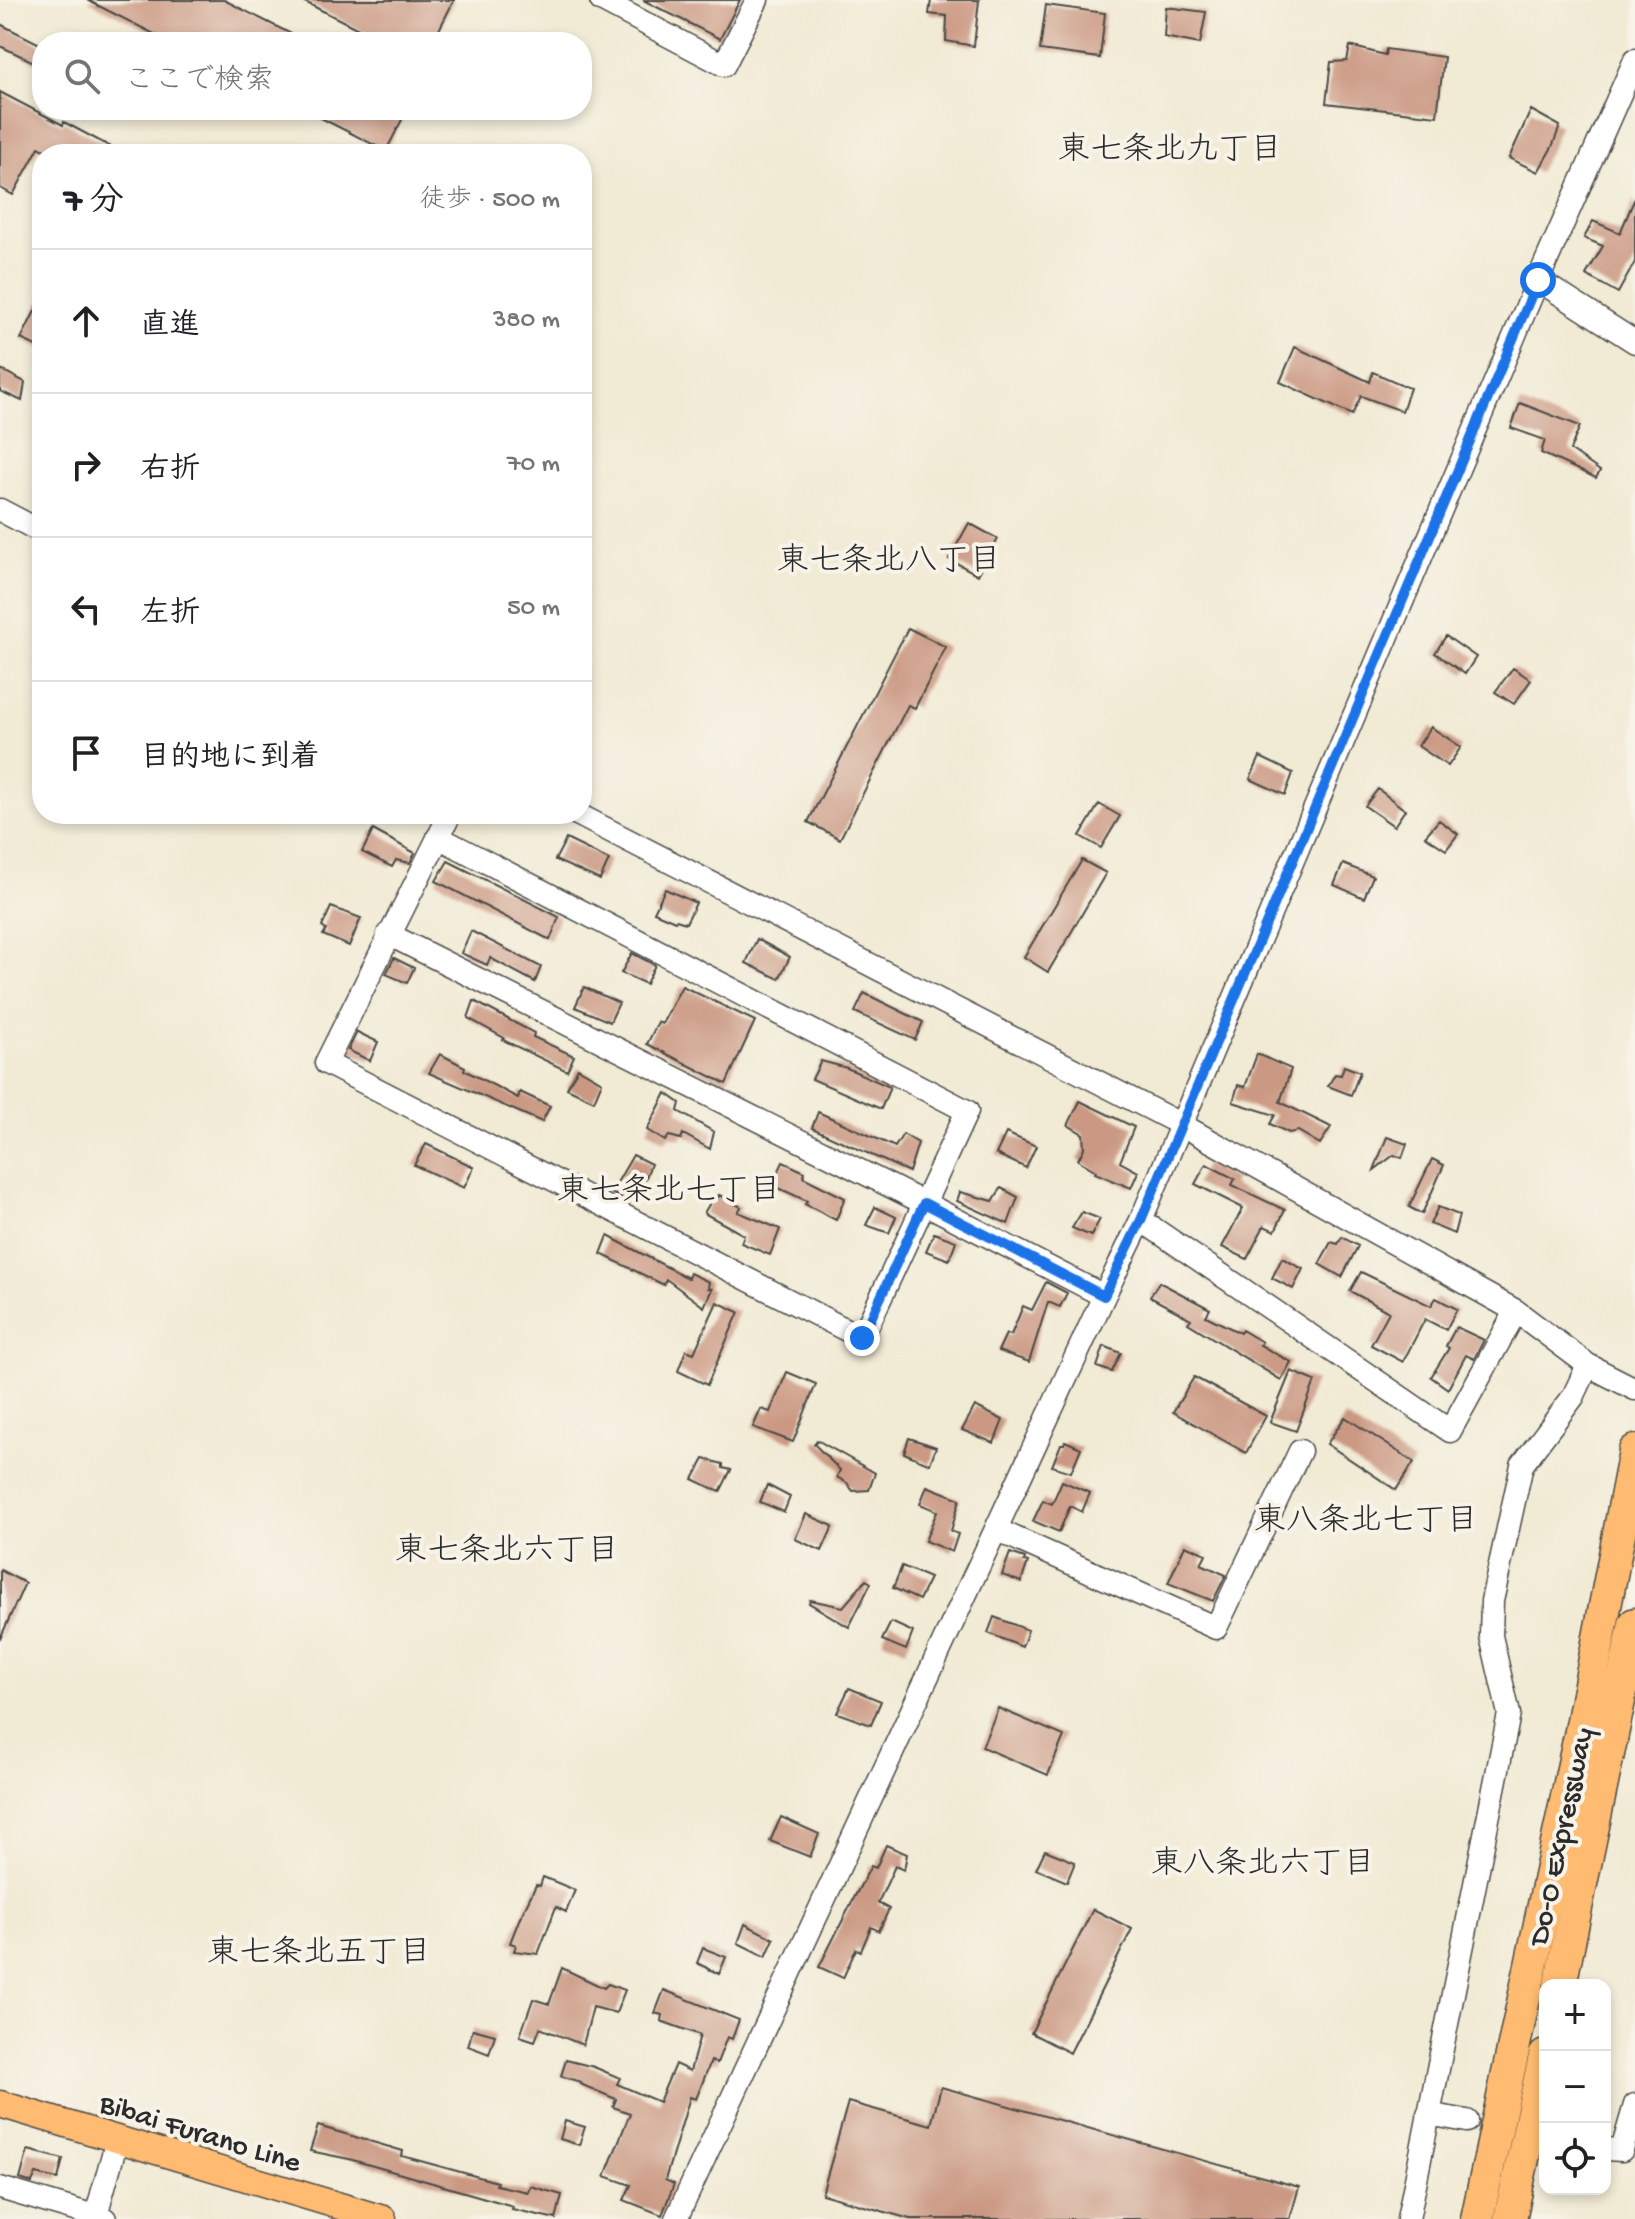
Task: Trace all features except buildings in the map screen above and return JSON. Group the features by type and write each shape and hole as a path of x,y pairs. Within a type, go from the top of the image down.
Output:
{"highway":[{"name":"Do-O Expressway","path":"1477,2219 1575,1762 1633,1464"},
{"name":"Do-O Expressway","path":"1561,1979 1635,1624"},
{"path":"1512,2219 1539,2085"}],"main road":[{"name":"Bibai Furano Line","path":"0,2104 383,2219"}],"street":[{"path":"601,0 724,65 757,0"},
{"path":"676,2219 1141,1220 1538,280 1635,60"},
{"path":"1538,280 1635,342"},
{"path":"0,510 32,527"},
{"path":"592,822 1180,1124 1516,1311 1588,1365 1635,1389"},
{"path":"438,837 967,1111 862,1338 326,1063 388,934 438,837 445,824"},
{"path":"388,934 1104,1296"},
{"path":"1141,1220 1450,1431 1516,1311"},
{"path":"1408,2219 1509,1714 1491,1636 1492,1601 1522,1465 1573,1397 1588,1365"},
{"path":"997,1530 1216,1628 1300,1451"},
{"path":"1611,2149 1622,2150 1635,2105"},
{"path":"1428,2114 1467,2121"},
{"path":"0,2188 99,2218 117,2140"}],"district":[{"name":"東七条北九丁目","path":"1170,147"},
{"name":"東七条北八丁目","path":"889,558"},
{"name":"東七条北七丁目","path":"669,1188"},
{"name":"東八条北七丁目","path":"1366,1518"},
{"name":"東七条北六丁目","path":"507,1548"},
{"name":"東八条北六丁目","path":"1263,1861"},
{"name":"東七条北五丁目","path":"319,1950"}],"route":[{"path":"862,1338 924,1203 1104,1296 1141,1220 1538,280"}]}
